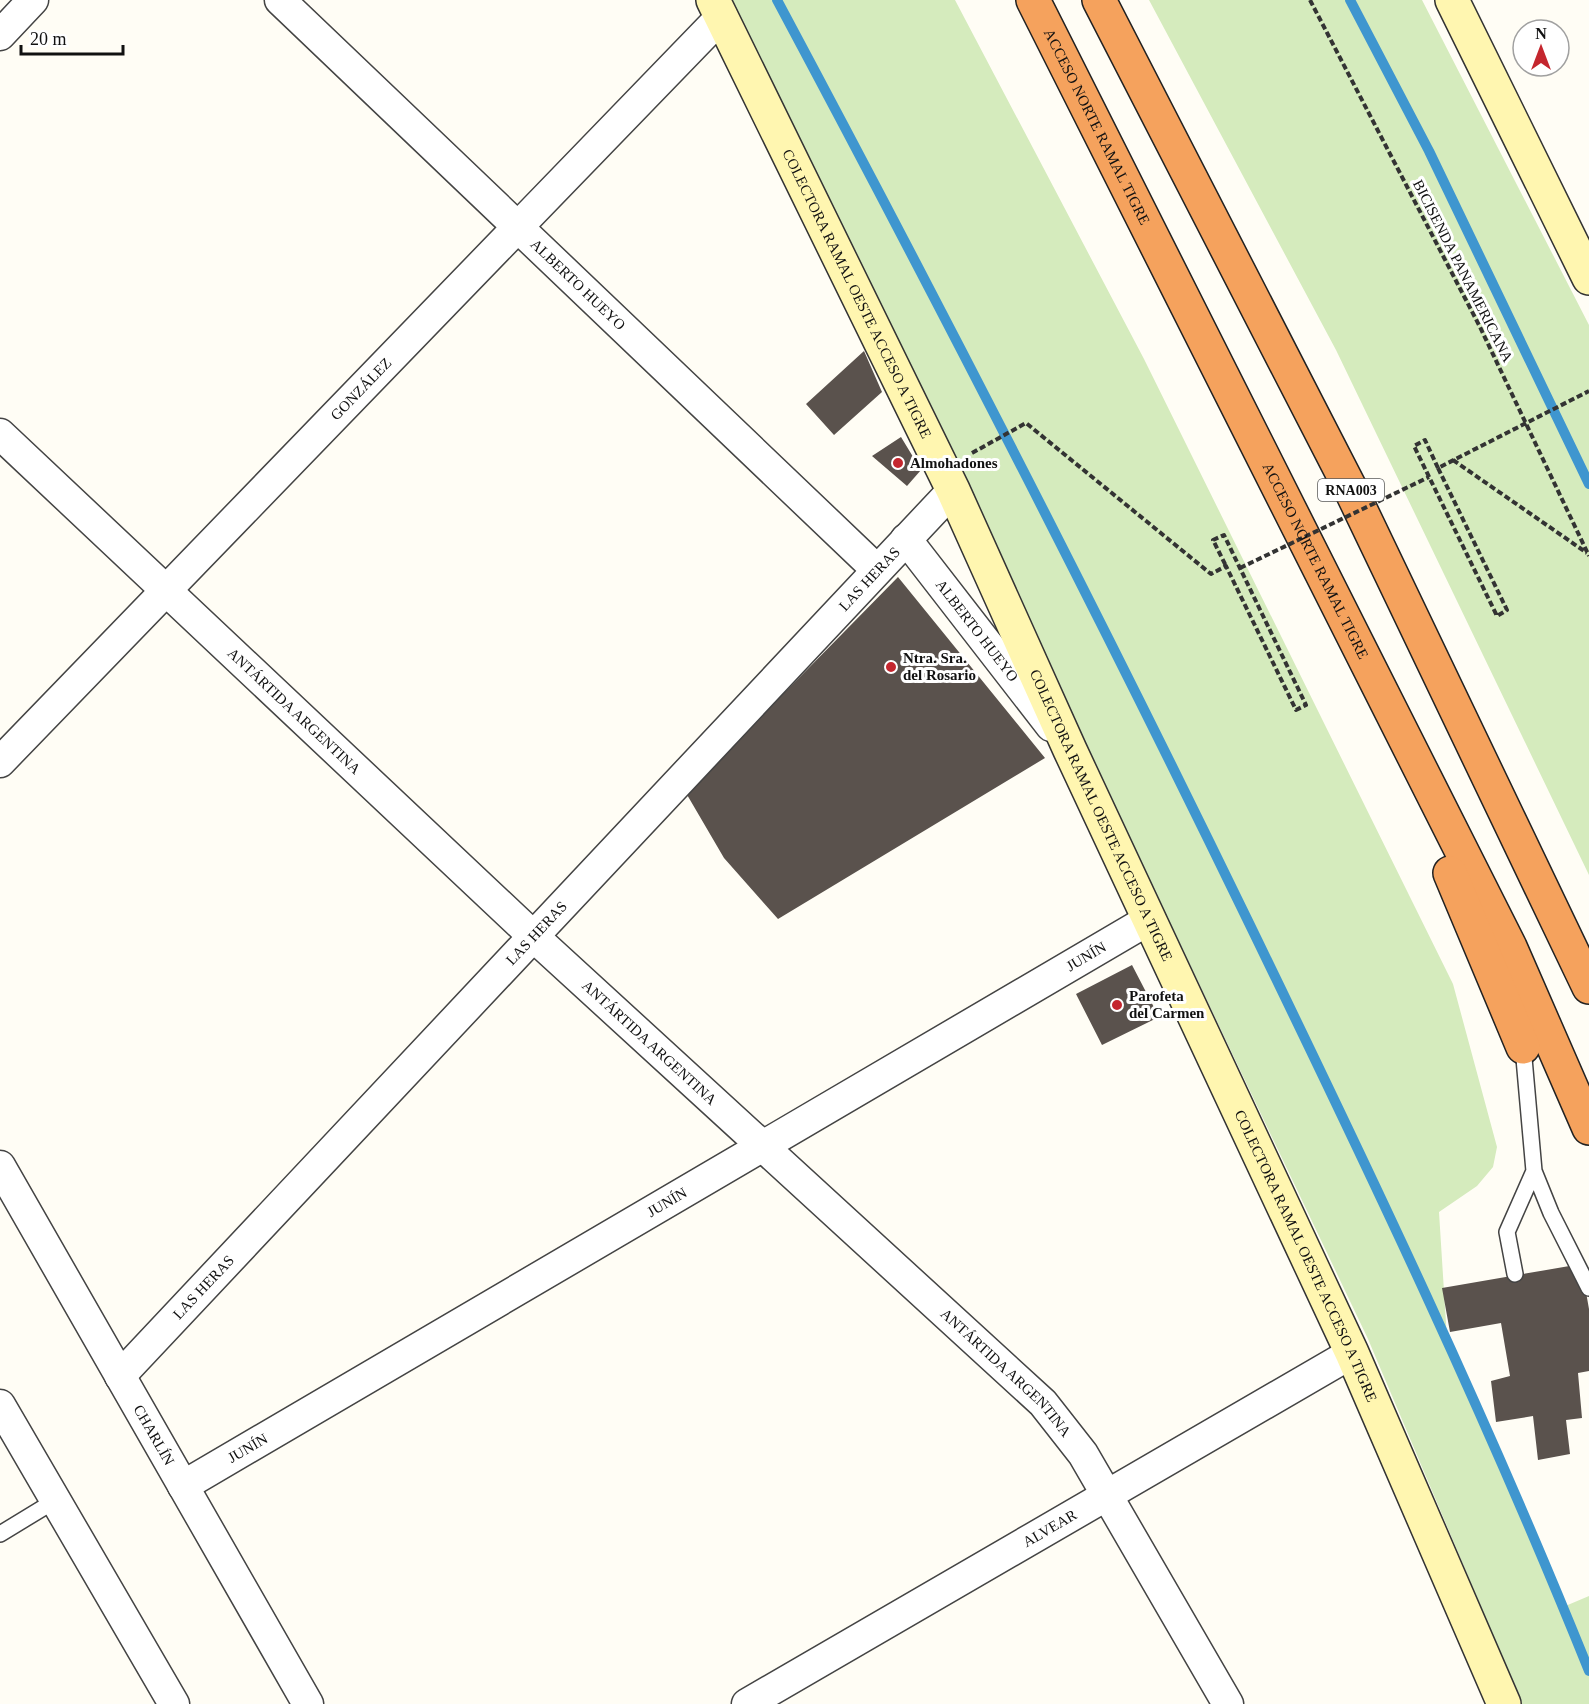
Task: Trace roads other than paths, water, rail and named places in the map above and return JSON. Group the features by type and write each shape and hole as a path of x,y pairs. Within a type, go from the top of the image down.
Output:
{"highway":[{"name":"ACCESO NORTE RAMAL TIGRE","path":"1033,0 1510,947 1589,1128"},
{"name":"RNA003","path":"1099,0 1350,488 1589,987"},
{"path":"1317,565 1523,1047"},
{"path":"1565,934 1589,969"}],"street":[{"path":"0,35 33,0"},
{"name":"ALBERTO HUEYO","path":"280,0 877,570"},
{"path":"1452,0 1589,278"},
{"name":"GONZÁLEZ","path":"0,762 519,227 718,8"},
{"name":"COLECTORA RAMAL OESTE ACCESO A TIGRE","path":"718,8 953,490 1070,750 1352,1353 1504,1704"},
{"name":"ANTÁRTIDA ARGENTINA","path":"0,434 533,936 1043,1403 1083,1454 1228,1704"},
{"name":"LAS HERAS","path":"120,1376 953,490"},
{"name":"ALBERTO HUEYO","path":"906,538 1070,750"},
{"name":"JUNÍN","path":"183,1486 1150,919"},
{"name":"CHARLÍN","path":"0,1166 308,1704"},
{"name":"ALVEAR","path":"747,1704 1352,1353"},
{"path":"0,1405 174,1704"}],"lane":[{"path":"1523,1047 1534,1171 1551,1213 1589,1288"},
{"path":"1515,1274 1507,1232 1534,1171"},
{"path":"0,1534 56,1500"}],"waterway":[{"path":"777,0 1018,459 1249,923 1426,1294 1510,1482 1589,1671"},
{"path":"1350,0 1429,151 1589,484"}],"place":[{"name":"Almohadones","path":"898,463"},
{"name":"Ntra. Sra. del Rosario","path":"891,667"},
{"name":"Parofeta del Carmen","path":"1117,1005"}]}
